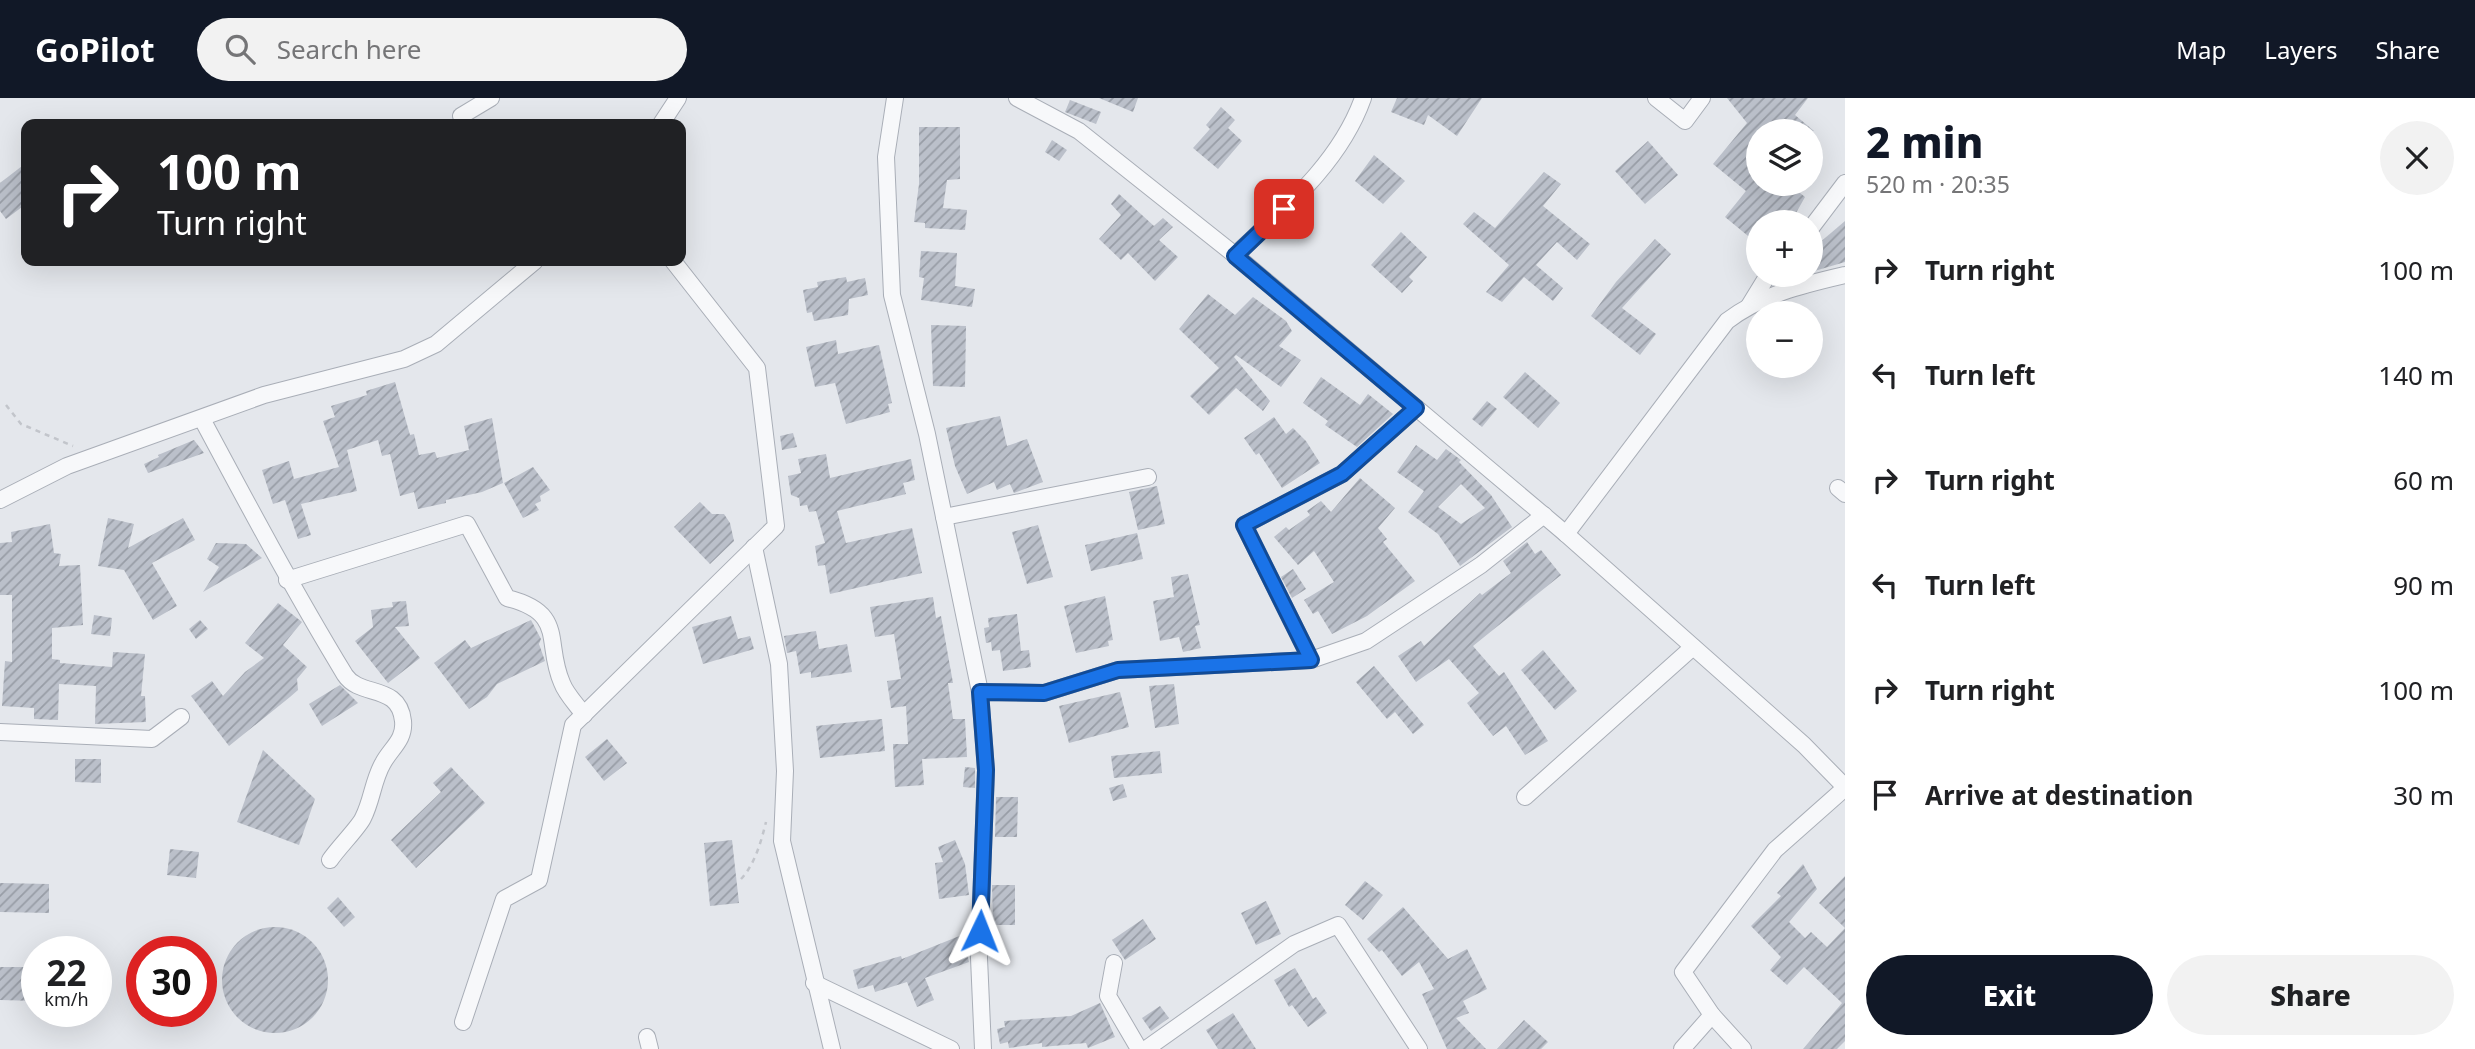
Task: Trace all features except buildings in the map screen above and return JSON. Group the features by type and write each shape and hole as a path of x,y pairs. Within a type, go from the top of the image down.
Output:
{"street":[{"path":"461,116 491,98"},
{"path":"664,119 678,98"},
{"path":"895,98 886,157 892,295 944,517 980,692 986,770 979,958 983,1049"},
{"path":"1017,98 1079,131 1235,256 1566,534 1804,745 1845,788 1775,850 1683,972 1712,1015 1743,1049"},
{"path":"1235,256 1300,194 1353,126 1363,98"},
{"path":"1656,98 1685,121 1702,98"},
{"path":"1823,212 1845,183"},
{"path":"0,499 92,457 264,395 404,359 436,344 529,266"},
{"path":"463,1022 504,899 539,880 573,725 776,526 757,368 677,266"},
{"path":"1759,301 1781,290 1845,275"},
{"path":"1566,534 1662,411 1710,341 1727,321 1746,308"},
{"path":"1311,660 1244,525 1342,474 1416,408"},
{"path":"202,419 287,580 348,680 395,699 403,721 399,742 384,762 370,792 363,819 346,836 330,860"},
{"path":"944,517 1148,477"},
{"path":"980,692 1044,693 1118,670 1311,660 1366,641 1481,565 1544,515"},
{"path":"287,580 467,524 507,598 528,603 552,627 561,682 584,715"},
{"path":"754,547 779,664 785,771 782,841 831,1049"},
{"path":"1525,797 1693,647"},
{"path":"0,732 152,738 181,716"},
{"path":"1146,1049 1294,944 1338,925 1419,1049"},
{"path":"1114,963 1108,996 1139,1049"},
{"path":"814,983 951,1049"},
{"path":"1682,1049 1712,1015"}],"path":[{"path":"6,405 21,424 92,457"},
{"path":"741,879 748,871 760,845 766,813"}],"route":[{"path":"980,931 986,770 980,692 1044,693 1118,670 1311,660 1244,525 1342,474 1416,408 1235,256 1284,209"}]}
